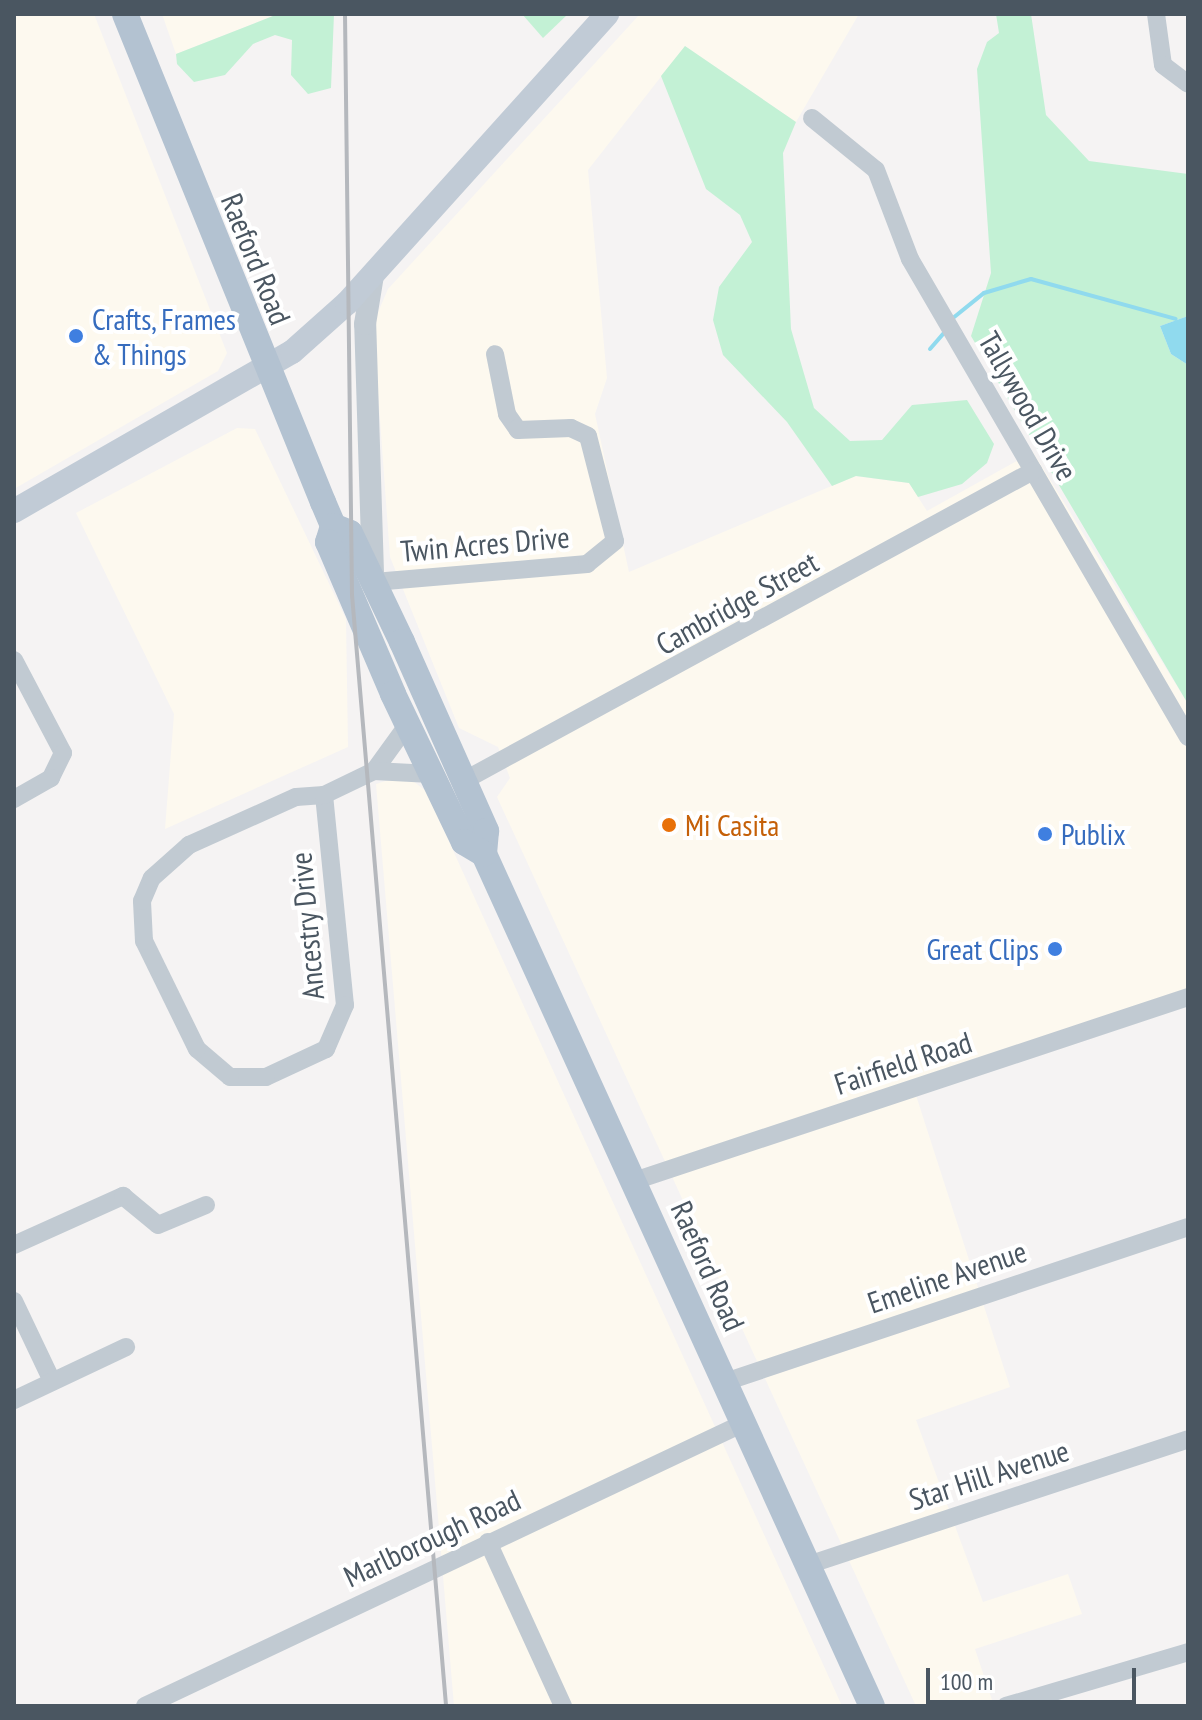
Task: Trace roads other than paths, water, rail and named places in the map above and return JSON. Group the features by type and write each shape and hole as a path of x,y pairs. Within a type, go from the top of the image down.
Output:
{"main road":[{"name":"Raeford Road","path":"125,14 264,366 333,526 328,542 464,842 484,854"},
{"path":"14,511 292,352 373,275 607,14"},
{"name":"Raeford Road","path":"333,526 350,533 465,780 486,831 484,854 872,1706"}],"street":[{"path":"1156,14 1163,65 1188,84"},
{"name":"Tallywood Drive","path":"812,118 876,170 910,259 1188,737"},
{"path":"373,275 365,324 374,582"},
{"name":"Twin Acres Drive","path":"374,582 587,564 615,541 588,436 571,428 518,430 507,414 495,354"},
{"name":"Cambridge Street","path":"465,780 1033,471"},
{"path":"14,660 63,753 51,778 14,799"},
{"name":"Ancestry Drive","path":"324,795 345,1005 326,1049 266,1077 230,1077 197,1049 144,941 142,901 152,878 189,845 296,797 324,795 374,771 408,724"},
{"name":"Ancestry Drive","path":"374,771 431,774"},
{"name":"Fairfield Road","path":"634,1181 1188,997"},
{"path":"14,1245 123,1196 158,1225 206,1205"},
{"name":"Emeline Avenue","path":"725,1382 1188,1227"},
{"path":"14,1301 52,1381"},
{"path":"14,1400 126,1347"},
{"name":"Marlborough Road","path":"145,1706 744,1423"},
{"name":"Star Hill Avenue","path":"808,1565 1188,1439"},
{"path":"488,1542 563,1706"},
{"path":"1006,1706 1188,1652"}],"water":[{"path":"1188,316 1188,365 1171,354 1160,326"}],"waterway":[{"path":"953,318 984,293 1031,279 1176,319"},
{"path":"930,349 944,333"}],"railway":[{"path":"345,14 352,595 446,1706"}],"place":[{"name":"Crafts, Frames & Things","path":"76,336"},
{"name":"Mi Casita","path":"669,825"},
{"name":"Publix","path":"1045,834"},
{"name":"Great Clips","path":"1055,949"}]}
